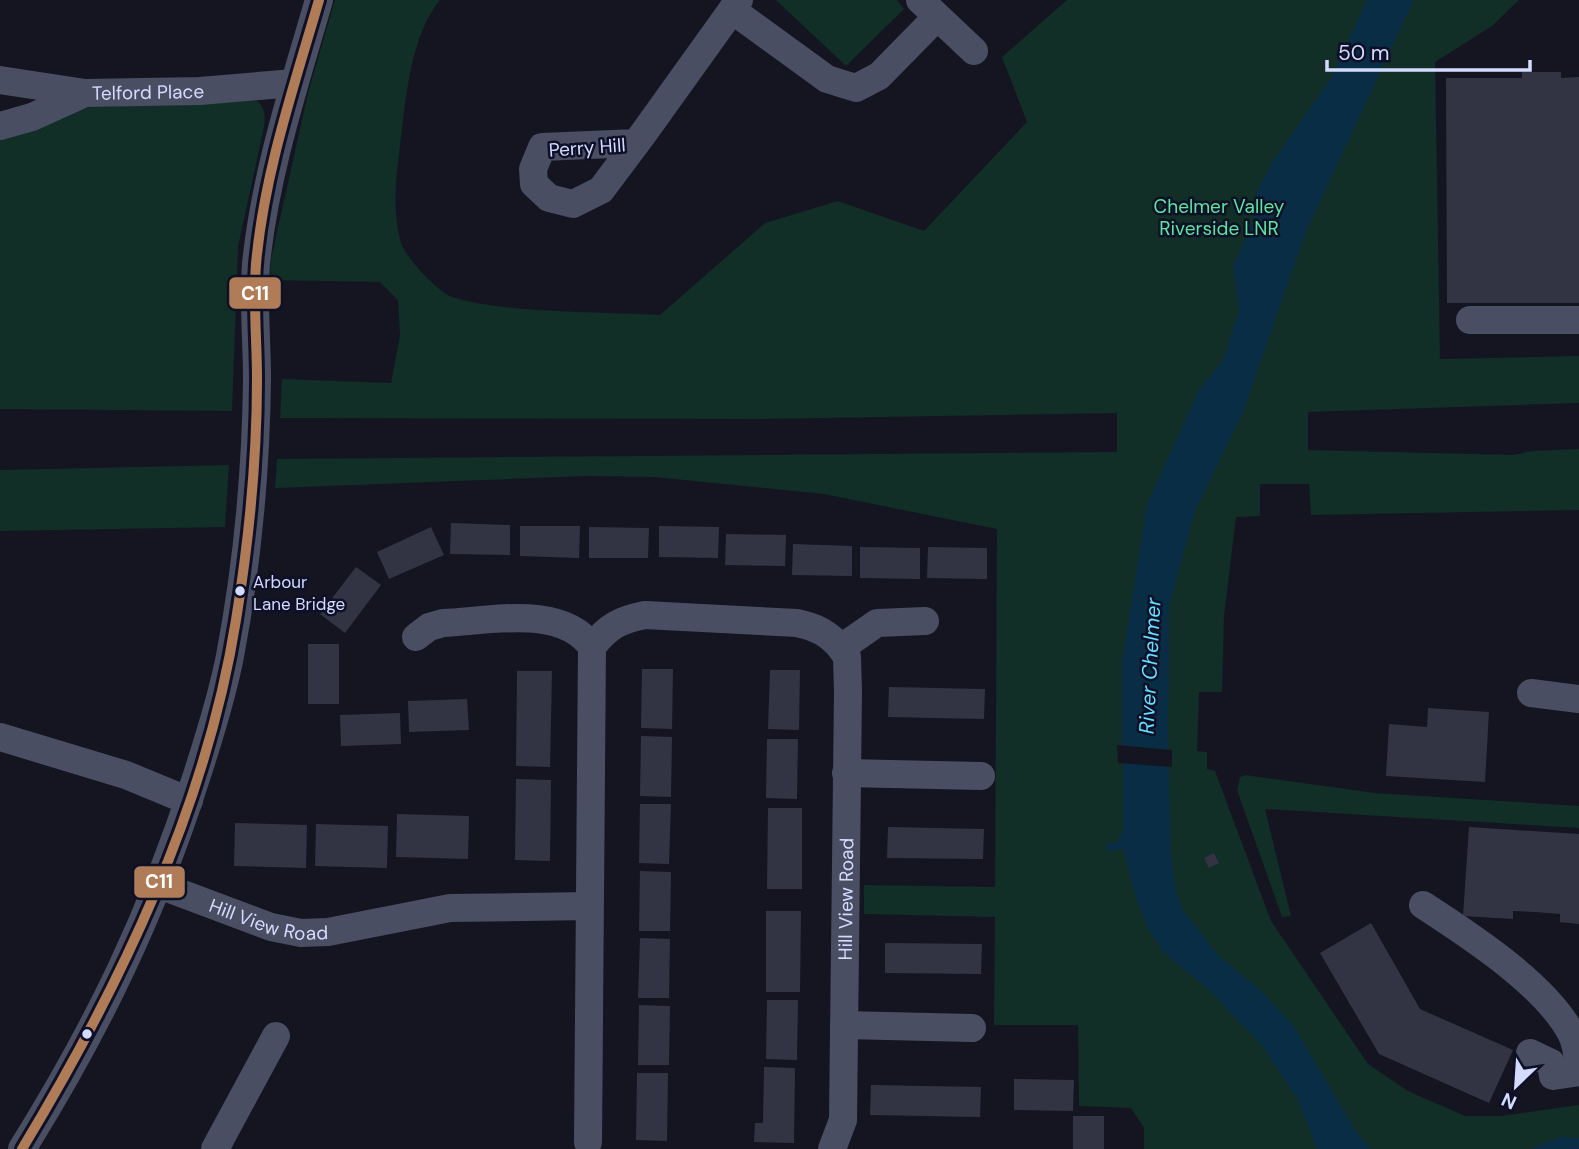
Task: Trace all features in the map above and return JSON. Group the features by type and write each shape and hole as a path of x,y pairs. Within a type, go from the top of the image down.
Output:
{"street":[{"path":"22,1149 80,1054 112,994 159,885 189,801 230,655 248,510 257,378 256,267 262,227 295,83 319,0"},
{"name":"Perry Hill","path":"636,143 736,5 827,79 856,88 878,76 928,9 974,51"},
{"name":"Telford Place","path":"0,80 85,93 200,91 295,83"},
{"path":"0,125 32,117 85,93"},
{"path":"1470,320 1579,320"},
{"path":"592,647 606,629 622,620 645,615 797,623 816,627 841,648 877,623 925,621"},
{"path":"416,637 429,627 443,623 547,619 565,623 582,632 592,647 589,1147"},
{"name":"Hill View Road","path":"832,1149 843,1120 848,666 841,648"},
{"path":"1531,693 1579,699"},
{"path":"0,737 126,775 189,801"},
{"path":"846,773 981,776"},
{"name":"Hill View Road","path":"159,885 271,927 300,933 328,932 450,908 589,906"},
{"path":"1423,905 1504,961 1541,996 1571,1033 1570,1073 1531,1053"},
{"path":"844,1025 972,1028"},
{"path":"215,1149 276,1036"}],"green space":[{"name":"Chelmer Valley Riverside LNR","path":"335,0 440,0 423,29 412,65 405,103 396,190 396,217 401,243 415,265 431,281 452,297 500,306 660,315 765,223 838,201 924,231 1027,122 1002,57 1067,0 1519,0 1492,26 1435,62 1440,359 1579,356 1579,403 1308,412 1308,450 1514,455 1532,451 1579,449 1579,510 1311,515 1309,484 1260,484 1260,516 1236,517 1224,616 1222,692 1199,692 1197,751 1207,752 1207,769 1215,771 1271,921 1368,1064 1408,1091 1465,1116 1502,1116 1579,1105 1579,1149 1144,1149 1144,1128 1131,1108 1079,1106 1078,1025 994,1025 995,917 864,914 864,885 995,887 997,529 824,494 654,477 586,476 275,488 277,459 1117,452 1117,413 759,419 280,418 282,379 391,383 400,336 398,300 380,282 270,280 271,259 308,93"},
{"path":"776,0 897,0 904,9 846,66"},
{"path":"254,99 263,108 264,127 238,247 232,411 0,409 0,135 100,104"},
{"path":"229,465 225,527 0,531 0,470"},
{"path":"1245,775 1375,793 1579,806 1579,828 1265,809 1291,916 1282,917 1237,790 1240,777"}],"water":[{"name":"River Chelmer","path":"1367,0 1414,0 1307,229 1243,412 1195,511 1169,607 1168,749 1171,855 1176,892 1182,909 1218,955 1258,988 1293,1025 1357,1133 1371,1149 1317,1149 1298,1100 1259,1042 1208,989 1164,953 1148,928 1137,901 1123,849 1107,851 1106,844 1117,842 1123,832 1122,662 1147,504 1199,390 1223,360 1239,310 1233,266 1254,221 1256,193 1273,161 1331,78"},
{"path":"1560,1137 1579,1138 1579,1149 1530,1149"}],"pier":[{"path":"1117,745 1172,750 1172,767 1118,763"}],"building":[{"path":"1522,72 1561,72 1561,78 1579,77 1579,303 1447,303 1446,78 1522,78"},
{"path":"451,523 510,525 510,555 450,554"},
{"path":"520,526 580,526 579,558 520,556"},
{"path":"659,526 719,527 718,558 659,557"},
{"path":"431,527 444,555 389,579 377,552"},
{"path":"589,527 649,528 648,558 589,558"},
{"path":"726,534 786,535 785,566 725,565"},
{"path":"793,544 852,546 852,576 792,575"},
{"path":"860,547 920,548 920,579 860,578"},
{"path":"928,547 987,548 987,579 927,578"},
{"path":"356,567 381,585 345,633 320,614"},
{"path":"308,644 339,644 339,704 308,704"},
{"path":"642,669 673,669 672,729 641,728"},
{"path":"770,670 800,670 799,730 768,729"},
{"path":"517,671 552,671 550,767 516,766"},
{"path":"889,687 985,689 984,719 888,717"},
{"path":"467,699 469,730 409,732 408,701"},
{"path":"1428,708 1489,712 1485,782 1386,776 1389,724 1427,727"},
{"path":"400,713 401,744 341,746 340,715"},
{"path":"641,736 672,737 671,797 640,796"},
{"path":"767,739 798,739 797,799 766,798"},
{"path":"516,779 551,780 550,861 515,860"},
{"path":"640,804 671,804 669,864 639,863"},
{"path":"768,808 802,808 802,889 767,889"},
{"path":"397,814 469,816 468,859 396,857"},
{"path":"235,823 307,825 306,868 234,866"},
{"path":"316,824 388,826 387,868 315,866"},
{"path":"888,827 984,829 983,859 887,858"},
{"path":"1469,827 1579,834 1579,924 1560,922 1560,914 1535,912 1513,911 1513,919 1463,916"},
{"path":"1214,853 1219,863 1209,868 1204,858"},
{"path":"640,871 671,872 670,931 639,931"},
{"path":"766,911 801,911 800,992 766,992"},
{"path":"1371,923 1420,1009 1513,1050 1489,1103 1379,1054 1320,953"},
{"path":"640,938 670,939 669,998 638,998"},
{"path":"885,943 982,944 981,974 885,973"},
{"path":"767,1000 798,1000 797,1060 766,1059"},
{"path":"639,1005 670,1006 669,1065 638,1065"},
{"path":"764,1067 795,1068 794,1143 754,1142 755,1123 763,1123"},
{"path":"637,1073 668,1073 667,1141 636,1140"},
{"path":"1014,1079 1074,1080 1073,1111 1014,1110"},
{"path":"871,1085 981,1087 980,1117 870,1115"},
{"path":"1073,1116 1104,1116 1104,1149 1073,1149"}],"transit line":[{"name":"C11","path":"22,1149 93,1024 154,894 204,759 222,690 241,590 256,440 255,278 260,230 281,130 319,0"}],"place":[{"name":"Arbour Lane Bridge","path":"240,591"}]}
